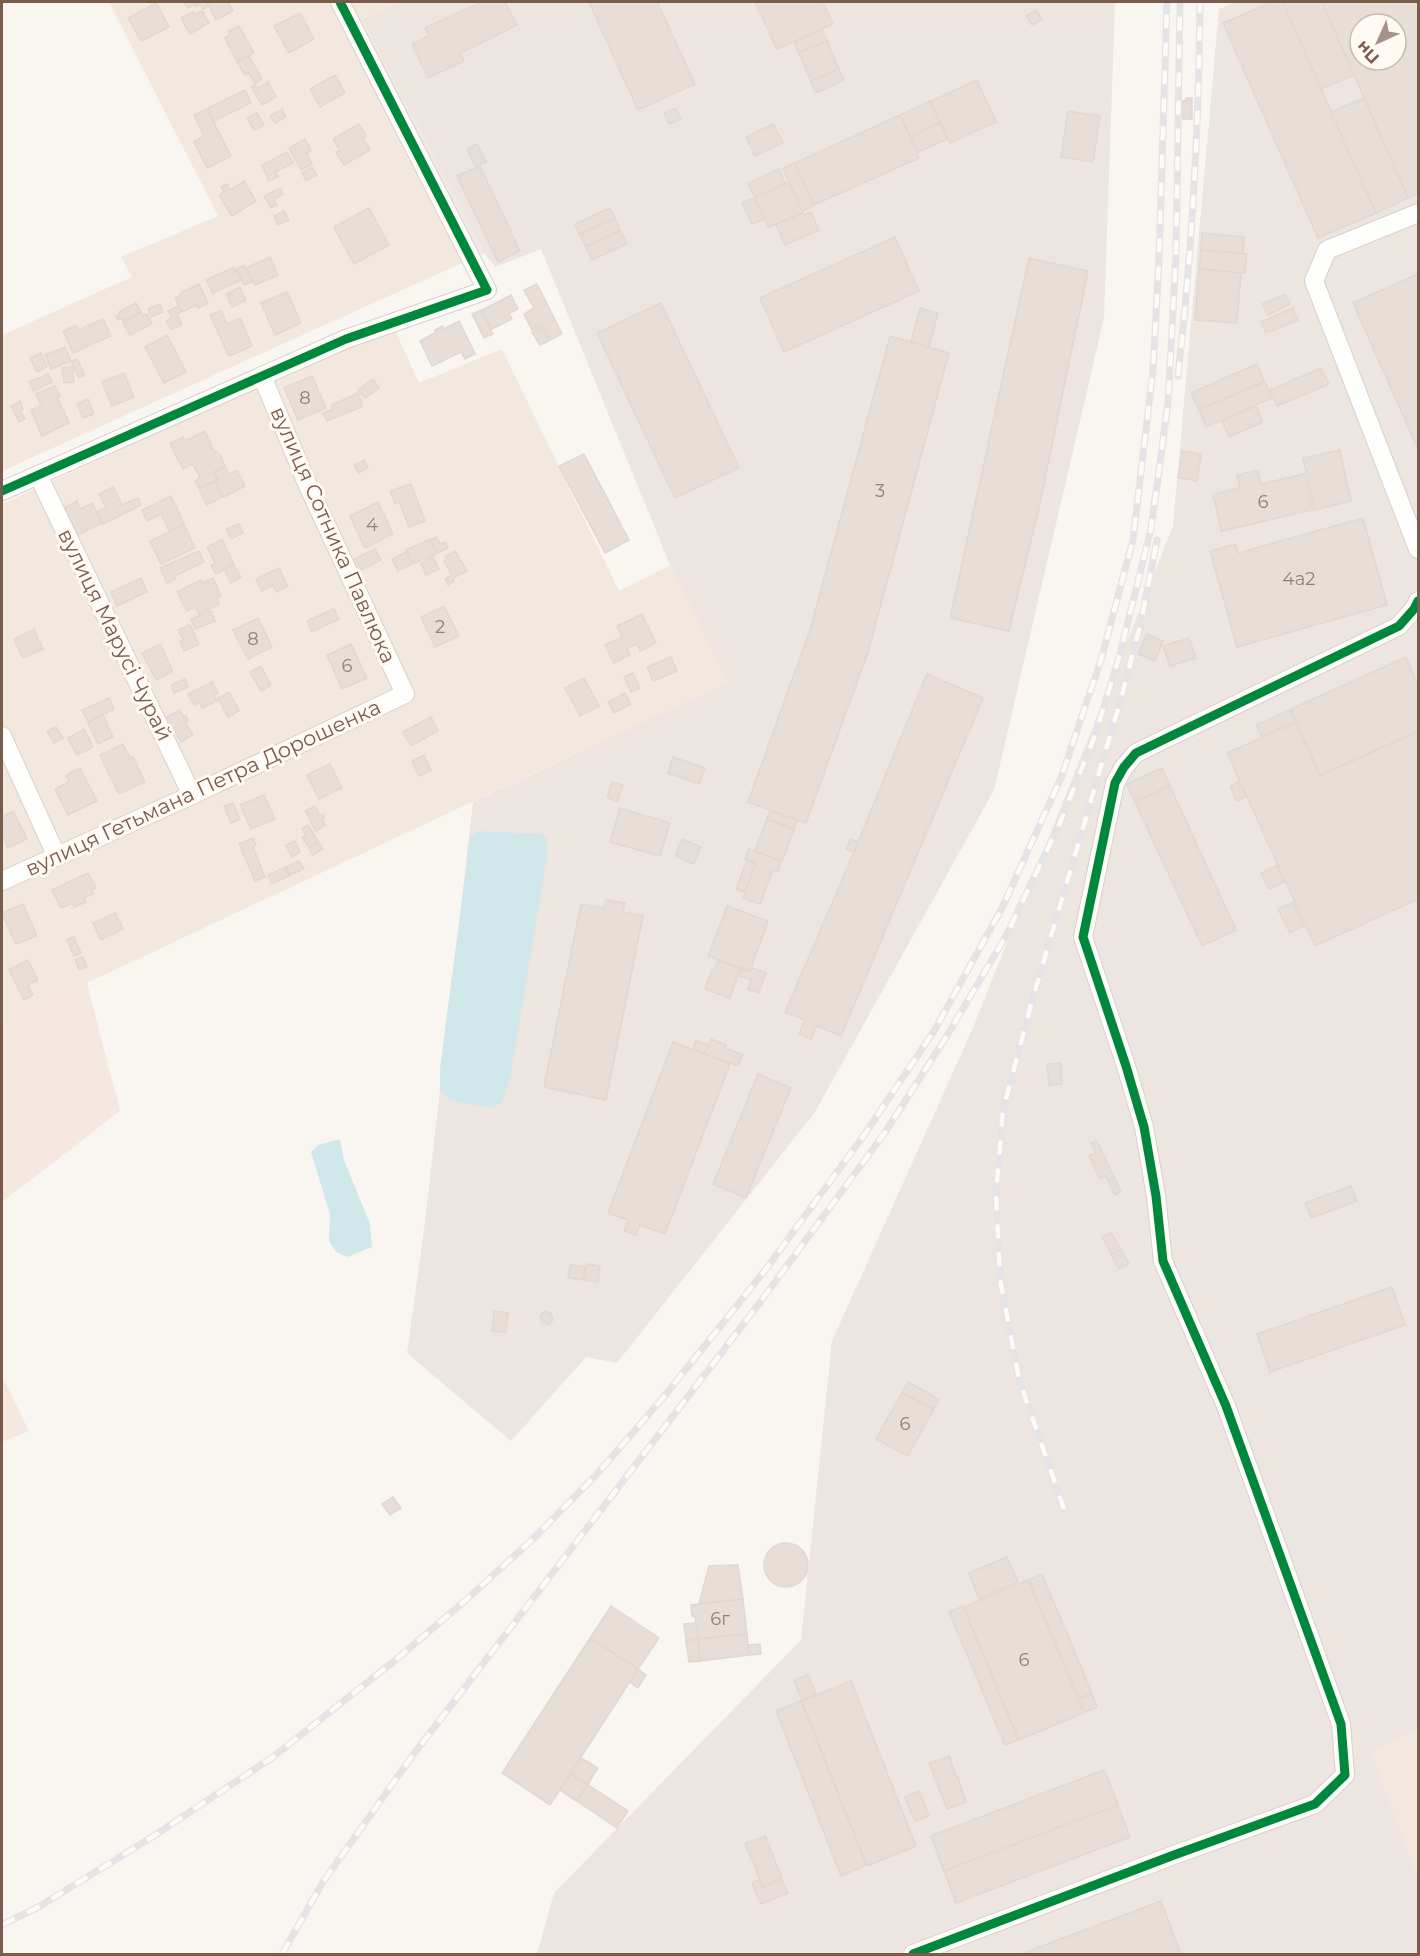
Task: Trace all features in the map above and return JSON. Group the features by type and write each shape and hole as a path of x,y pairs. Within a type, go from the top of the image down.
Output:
{"street":[{"path":"2,491 346,339 486,290 340,2"},
{"path":"1419,213 1327,250 1314,281 1419,549"},
{"name":"вулиця Сотника Павлюка","path":"262,376 309,488 405,694"},
{"name":"вулиця Марусі Чурай","path":"38,475 192,795"},
{"path":"913,1954 1315,1804 1345,1776 1341,1725 1226,1406 1163,1261 1156,1196 1144,1127 1083,937 1115,783 1124,767 1136,753 1399,626 1419,602"},
{"name":"вулиця Гетьмана Петра Дорошенка","path":"2,881 192,795 405,694"},
{"path":"2,736 57,857"}],"shaded area":[{"path":"109,2 400,2 362,19 484,253 2,471 2,335 132,277 121,257 218,216"},
{"path":"400,2 1115,2 1104,318 994,790 815,1112 617,1363 586,1357 511,1441 407,1353 424,1230 473,802 727,682 670,565 541,249 495,267 484,253 362,19"},
{"path":"1236,2 1418,2 1418,1729 1371,1752 1418,1879 1418,1954 537,1954 554,1893 801,1640 832,1341 972,1030 1173,526 1219,9"},
{"path":"393,326 419,383 502,349 619,591 670,565 727,682 2,1023 2,504"},
{"path":"87,983 120,1111 2,1202 2,1023"},
{"path":"2,1376 29,1431 2,1442"},
{"path":"1418,1729 1418,1879 1370,1752"}],"water":[{"path":"478,831 543,834 547,840 547,855 510,1077 502,1103 491,1108 450,1100 440,1089 440,1069 470,837"},
{"path":"340,1139 344,1160 370,1224 372,1247 347,1257 336,1252 329,1241 330,1214 311,1152 318,1145"}],"building":[{"path":"184,2 206,2 209,6 203,9 201,5 196,7 195,4 188,8"},
{"path":"228,2 233,11 216,20 208,3"},
{"path":"481,2 505,2 517,25 460,53 464,61 428,78 412,44 429,36 425,28"},
{"path":"589,2 657,2 695,84 638,110"},
{"path":"755,2 823,2 833,24 777,49"},
{"path":"1273,2 1283,2 1376,213 1318,238 1223,23"},
{"path":"1283,2 1322,2 1348,61 1348,72 1353,72 1354,75 1321,89"},
{"path":"1322,2 1418,2 1418,194 1408,198 1353,72 1408,72 1408,12 1348,12 1348,61"},
{"path":"156,3 169,27 141,41 128,18"},
{"path":"1036,10 1042,20 1032,25 1026,16"},
{"path":"202,11 209,23 190,34 181,18 193,12 195,14"},
{"path":"300,13 314,39 289,53 274,26"},
{"path":"239,26 254,53 237,62 225,38 230,35 229,31"},
{"path":"821,29 827,41 799,53 794,42"},
{"path":"827,41 839,69 811,81 799,53"},
{"path":"249,56 262,79 255,83 249,73 245,75 237,62"},
{"path":"839,69 844,80 816,93 811,81"},
{"path":"335,75 345,93 320,107 310,89"},
{"path":"977,80 996,122 950,143 931,101"},
{"path":"268,82 276,97 262,105 251,87 255,84 257,89"},
{"path":"245,90 251,103 214,121 208,108"},
{"path":"1186,98 1192,98 1192,119 1182,119 1181,101 1186,101"},
{"path":"1364,98 1408,198 1376,213 1331,112"},
{"path":"930,101 939,122 910,135 900,115"},
{"path":"676,108 681,119 669,124 664,113"},
{"path":"207,109 231,156 207,168 194,142 204,136 194,115"},
{"path":"282,109 286,117 275,123 270,116"},
{"path":"1068,111 1100,116 1093,162 1061,157"},
{"path":"257,113 264,125 254,130 247,118"},
{"path":"900,115 919,158 814,205 795,163"},
{"path":"940,123 947,139 918,152 911,137"},
{"path":"359,124 370,150 344,165 336,152 340,151 333,139"},
{"path":"773,124 783,143 755,156 746,137"},
{"path":"305,139 311,151 306,153 312,164 301,170 289,148"},
{"path":"477,144 486,162 476,167 467,149"},
{"path":"287,152 293,163 275,172 278,177 269,181 262,165"},
{"path":"795,163 814,205 802,211 783,168"},
{"path":"480,166 520,251 498,262 457,176"},
{"path":"312,167 317,175 306,181 302,173"},
{"path":"779,169 785,184 755,197 748,183"},
{"path":"244,181 256,201 232,216 219,195 224,192 221,187 227,184 230,190"},
{"path":"789,182 803,213 768,227 755,197"},
{"path":"280,188 283,194 274,199 277,205 271,208 264,196"},
{"path":"754,198 764,219 752,224 742,203"},
{"path":"369,208 389,245 354,264 334,227"},
{"path":"610,208 615,218 579,234 575,224"},
{"path":"284,211 289,220 278,225 274,216"},
{"path":"811,212 819,230 785,245 776,225 803,213 804,215"},
{"path":"615,218 620,230 585,246 580,235"},
{"path":"621,231 627,244 592,260 586,247"},
{"path":"1202,233 1244,237 1243,254 1201,250"},
{"path":"895,237 919,291 784,352 760,298"},
{"path":"1201,250 1247,254 1245,273 1199,269"},
{"path":"270,257 278,275 255,285 246,268"},
{"path":"1029,258 1088,271 1039,508 1009,631 950,618"},
{"path":"244,265 252,282 244,285 237,269"},
{"path":"234,267 241,280 213,293 206,280"},
{"path":"1199,269 1241,273 1237,323 1195,320"},
{"path":"1418,274 1418,449 1353,303"},
{"path":"199,284 208,303 198,308 196,305 182,312 175,298"},
{"path":"537,284 562,334 550,340 542,325 532,330 524,314 534,308 524,290"},
{"path":"240,287 246,300 232,307 226,294"},
{"path":"287,292 301,323 275,335 261,303"},
{"path":"1285,294 1290,304 1268,315 1262,304"},
{"path":"511,295 518,309 509,313 512,319 492,329 482,310"},
{"path":"136,303 141,312 123,321 122,318 118,320 116,316 120,314 119,312"},
{"path":"661,303 739,468 675,498 597,333"},
{"path":"160,304 163,312 151,317 148,309"},
{"path":"178,306 181,312 177,314 182,324 171,330 166,321 172,318 168,311"},
{"path":"920,308 938,313 929,347 911,342"},
{"path":"1293,308 1298,320 1266,333 1261,322"},
{"path":"221,310 227,324 240,318 252,346 229,356 210,315"},
{"path":"481,310 493,334 484,338 472,314"},
{"path":"141,312 143,316 147,314 152,324 130,335 123,322"},
{"path":"103,319 111,336 73,353 63,331 76,325 78,330"},
{"path":"459,321 475,354 465,359 461,352 432,366 420,341 442,326 444,329"},
{"path":"542,327 549,341 540,345 532,332"},
{"path":"167,335 186,372 164,383 145,347"},
{"path":"890,336 949,353 868,652 806,823 748,802 810,630"},
{"path":"65,347 71,361 51,369 45,355"},
{"path":"41,353 47,367 37,372 30,358"},
{"path":"77,359 85,375 79,378 71,361"},
{"path":"1257,364 1264,381 1199,410 1191,393"},
{"path":"73,367 74,382 64,383 62,368"},
{"path":"1321,368 1329,384 1277,406 1270,390"},
{"path":"124,373 134,397 112,406 102,382"},
{"path":"48,374 52,382 34,391 29,382"},
{"path":"312,376 326,408 298,420 284,388"},
{"path":"373,379 379,388 365,398 358,390"},
{"path":"1265,382 1272,398 1206,427 1199,410"},
{"path":"55,386 60,396 57,397 69,423 42,436 31,410 41,405 36,394"},
{"path":"358,393 363,406 327,421 323,413 333,409 332,405"},
{"path":"88,399 94,414 83,418 77,404"},
{"path":"20,401 23,409 20,410 25,419 19,422 11,406"},
{"path":"1256,406 1263,422 1229,437 1222,421"},
{"path":"205,431 214,451 219,453 225,466 213,472 217,480 199,488 195,481 200,478 194,466 192,464 183,469 170,444 183,437 185,441"},
{"path":"1340,450 1351,501 1315,510 1303,458"},
{"path":"1182,451 1201,454 1197,481 1178,478"},
{"path":"584,454 629,540 605,553 559,466"},
{"path":"364,460 368,468 359,473 354,465"},
{"path":"225,467 229,474 237,470 245,486 224,497 215,482 218,480 214,472"},
{"path":"1258,470 1261,484 1304,474 1313,510 1221,531 1213,494 1240,488 1237,475"},
{"path":"215,482 222,497 207,505 199,489"},
{"path":"411,484 425,521 409,527 399,502 395,503 390,491"},
{"path":"113,487 122,505 138,498 141,505 103,524 97,512 106,508 99,494"},
{"path":"171,496 184,524 169,531 161,514 147,521 142,510"},
{"path":"77,501 80,509 92,503 102,523 78,535 64,508"},
{"path":"378,502 393,534 365,548 350,516"},
{"path":"1363,518 1387,605 1237,647 1210,551 1235,544 1238,553"},
{"path":"239,524 243,533 231,539 226,529"},
{"path":"184,525 195,548 161,564 150,541"},
{"path":"436,537 440,544 445,542 448,548 438,553 431,540"},
{"path":"222,539 234,564 216,574 211,565 215,563 207,547"},
{"path":"430,539 436,554 412,564 406,550"},
{"path":"375,549 381,560 361,570 355,559"},
{"path":"199,551 204,562 174,576 176,579 167,583 160,568"},
{"path":"455,551 467,571 453,578 454,581 448,585 445,579 452,575 444,561 447,559 445,557"},
{"path":"406,552 412,564 398,571 392,559"},
{"path":"433,557 439,569 426,575 421,563"},
{"path":"234,565 241,577 231,583 225,571"},
{"path":"279,568 288,586 276,592 273,585 262,591 256,579"},
{"path":"141,578 147,592 117,606 111,592"},
{"path":"213,578 221,596 217,598 219,604 199,614 195,607 187,611 177,592 201,580 203,583"},
{"path":"444,606 459,636 435,647 421,617"},
{"path":"334,609 339,619 312,632 307,621"},
{"path":"211,611 215,621 195,629 191,619"},
{"path":"642,614 656,643 640,651 637,644 627,648 630,655 614,663 605,645 622,637 617,626"},
{"path":"258,618 272,647 248,659 233,630"},
{"path":"190,625 199,644 184,651 180,641 183,640 178,630"},
{"path":"34,629 43,649 23,658 14,639"},
{"path":"1147,634 1163,641 1155,661 1138,654"},
{"path":"1189,638 1196,658 1170,666 1163,646"},
{"path":"160,644 173,672 156,680 142,653"},
{"path":"351,644 367,678 342,689 327,655"},
{"path":"671,657 677,671 653,681 647,667"},
{"path":"1406,657 1418,685 1418,731 1320,775 1291,709"},
{"path":"261,666 271,685 261,691 250,672"},
{"path":"633,673 640,688 631,692 624,677"},
{"path":"927,674 983,698 841,1036 817,1026 811,1039 799,1034 805,1020 785,1012"},
{"path":"584,678 599,706 580,716 565,688"},
{"path":"185,679 188,687 174,693 171,685"},
{"path":"212,682 218,693 214,695 217,701 202,708 200,703 194,705 188,694"},
{"path":"229,692 239,711 228,717 218,698"},
{"path":"625,693 631,704 614,713 608,702"},
{"path":"109,698 114,709 88,722 82,710"},
{"path":"179,710 184,717 186,716 188,721 185,722 193,735 181,742 167,717"},
{"path":"1290,710 1295,722 1261,736 1256,725"},
{"path":"103,715 113,737 98,744 88,722"},
{"path":"431,717 438,731 411,746 403,732"},
{"path":"1295,723 1320,776 1415,733 1418,739 1418,899 1315,946 1227,753"},
{"path":"56,727 63,738 54,743 47,731"},
{"path":"84,729 93,747 77,755 68,738"},
{"path":"123,744 131,759 133,757 145,782 119,794 100,755"},
{"path":"424,755 431,770 419,776 412,761"},
{"path":"673,757 705,768 699,784 668,773"},
{"path":"330,764 342,788 319,799 307,775"},
{"path":"80,768 97,801 68,815 55,789 69,782 66,775"},
{"path":"1162,768 1170,786 1135,802 1127,784"},
{"path":"612,782 623,785 618,801 607,798"},
{"path":"1238,782 1246,796 1237,801 1230,786"},
{"path":"1170,786 1236,930 1202,946 1135,802"},
{"path":"264,795 275,819 251,829 240,805"},
{"path":"233,803 240,819 231,823 224,806"},
{"path":"315,806 320,816 323,814 325,818 322,820 325,825 316,831 305,811"},
{"path":"620,808 670,823 660,856 610,842"},
{"path":"770,810 797,820 794,829 767,819"},
{"path":"13,811 27,839 8,848 4,839 2,840 2,817"},
{"path":"767,819 794,830 782,861 755,851"},
{"path":"308,825 318,841 309,847 302,837 306,835 302,829"},
{"path":"253,838 256,845 253,847 265,877 255,881 239,844"},
{"path":"682,839 701,847 694,864 675,856"},
{"path":"850,839 858,842 854,852 846,849"},
{"path":"295,841 300,852 292,857 286,845"},
{"path":"318,842 323,849 313,855 309,848"},
{"path":"749,849 781,861 778,872 773,870 760,904 743,898 756,863 745,859"},
{"path":"747,860 755,864 745,892 736,889"},
{"path":"299,861 304,869 290,875 286,867"},
{"path":"1277,865 1284,882 1269,889 1261,873"},
{"path":"285,867 289,876 272,884 268,875"},
{"path":"88,873 96,888 92,890 93,894 84,898 86,902 74,907 72,903 61,908 52,890"},
{"path":"606,900 625,903 623,912 643,916 606,1100 544,1087 581,904 604,908"},
{"path":"1293,902 1304,926 1290,933 1278,909"},
{"path":"23,904 37,936 16,944 2,913"},
{"path":"727,906 768,921 750,971 708,956"},
{"path":"115,913 123,929 101,940 93,923"},
{"path":"74,937 81,953 74,956 67,940"},
{"path":"83,957 87,967 79,970 75,960"},
{"path":"28,960 38,980 28,985 33,995 24,1000 9,969"},
{"path":"718,961 740,969 730,998 705,989"},
{"path":"752,968 766,973 759,993 748,989 751,980 739,976 741,969 750,972"},
{"path":"711,1039 743,1055 738,1066 705,1054"},
{"path":"696,1041 708,1045 704,1054 693,1049"},
{"path":"673,1042 730,1064 665,1234 640,1225 636,1235 624,1231 628,1220 608,1213"},
{"path":"1061,1063 1062,1084 1049,1085 1047,1064"},
{"path":"758,1074 791,1088 746,1198 713,1184"},
{"path":"1097,1141 1121,1192 1115,1195 1106,1176 1100,1179 1089,1156 1096,1153 1091,1143"},
{"path":"1351,1186 1357,1201 1311,1218 1305,1203"},
{"path":"1111,1232 1119,1247 1110,1252 1102,1237"},
{"path":"1121,1249 1129,1264 1119,1269 1111,1254"},
{"path":"586,1264 600,1266 598,1282 584,1280"},
{"path":"570,1265 585,1267 583,1280 568,1278"},
{"path":"1392,1287 1405,1325 1270,1372 1257,1334"},
{"path":"494,1311 508,1313 506,1332 492,1331"},
{"path":"544,1311 551,1313 553,1320 549,1325 542,1323 540,1317"},
{"path":"908,1382 939,1399 934,1409 902,1392"},
{"path":"902,1393 933,1410 908,1456 876,1439"},
{"path":"393,1497 401,1508 390,1515 382,1504"},
{"path":"786,1543 801,1550 808,1565 801,1580 786,1587 771,1580 764,1565 771,1550"},
{"path":"1007,1557 1018,1582 979,1599 969,1573"},
{"path":"738,1565 743,1599 699,1604 709,1566"},
{"path":"1042,1574 1092,1693 1079,1698 1029,1580"},
{"path":"1028,1580 1083,1713 1019,1740 964,1607"},
{"path":"743,1599 747,1634 698,1639 691,1605"},
{"path":"611,1606 659,1638 638,1669 590,1638"},
{"path":"963,1606 1018,1740 1005,1745 949,1612"},
{"path":"696,1623 698,1639 686,1641 684,1624"},
{"path":"747,1634 749,1655 700,1661 698,1639"},
{"path":"590,1638 638,1669 550,1805 502,1773"},
{"path":"698,1639 700,1661 689,1662 686,1641"},
{"path":"760,1644 761,1654 749,1655 748,1645"},
{"path":"638,1669 646,1675 638,1688 630,1682"},
{"path":"808,1675 816,1694 802,1700 794,1680"},
{"path":"851,1681 916,1846 867,1866 802,1701"},
{"path":"1092,1694 1097,1707 1085,1712 1079,1699"},
{"path":"801,1701 866,1865 841,1876 776,1711"},
{"path":"949,1756 966,1802 947,1809 929,1763"},
{"path":"581,1758 598,1768 588,1784 571,1773"},
{"path":"1104,1770 1118,1805 944,1871 931,1836"},
{"path":"571,1774 587,1785 576,1801 560,1790"},
{"path":"588,1785 628,1811 617,1828 577,1801"},
{"path":"919,1791 929,1816 915,1821 905,1797"},
{"path":"1118,1805 1130,1837 956,1903 944,1871"},
{"path":"765,1836 782,1878 763,1886 745,1844"},
{"path":"759,1880 762,1888 782,1880 788,1893 761,1904 752,1883"},
{"path":"1161,1901 1181,1954 1021,1954"}],"railway":[{"path":"2,1925 40,1906 149,1839 273,1757 398,1658 534,1538 597,1474 662,1399 763,1273 862,1138 934,1031 1002,908 1061,778 1101,660 1133,540 1153,370 1167,2"},
{"path":"282,1954 323,1882 413,1755 758,1305 884,1134 945,1039 1006,936 1060,823 1096,733 1120,654 1151,529 1168,403 1176,255 1180,2"},
{"path":"1178,376 1194,189 1200,2"},
{"path":"1064,1509 1019,1379 1000,1279 996,1193 1003,1110 1032,1001 1122,695 1141,622 1157,540"}],"cycle path":[{"path":"2,491 346,339 487,290 340,2"},
{"path":"913,1954 1315,1804 1345,1775 1341,1724 1226,1406 1163,1261 1156,1196 1144,1127 1083,937 1115,783 1124,767 1136,753 1399,626 1418,601"}]}
